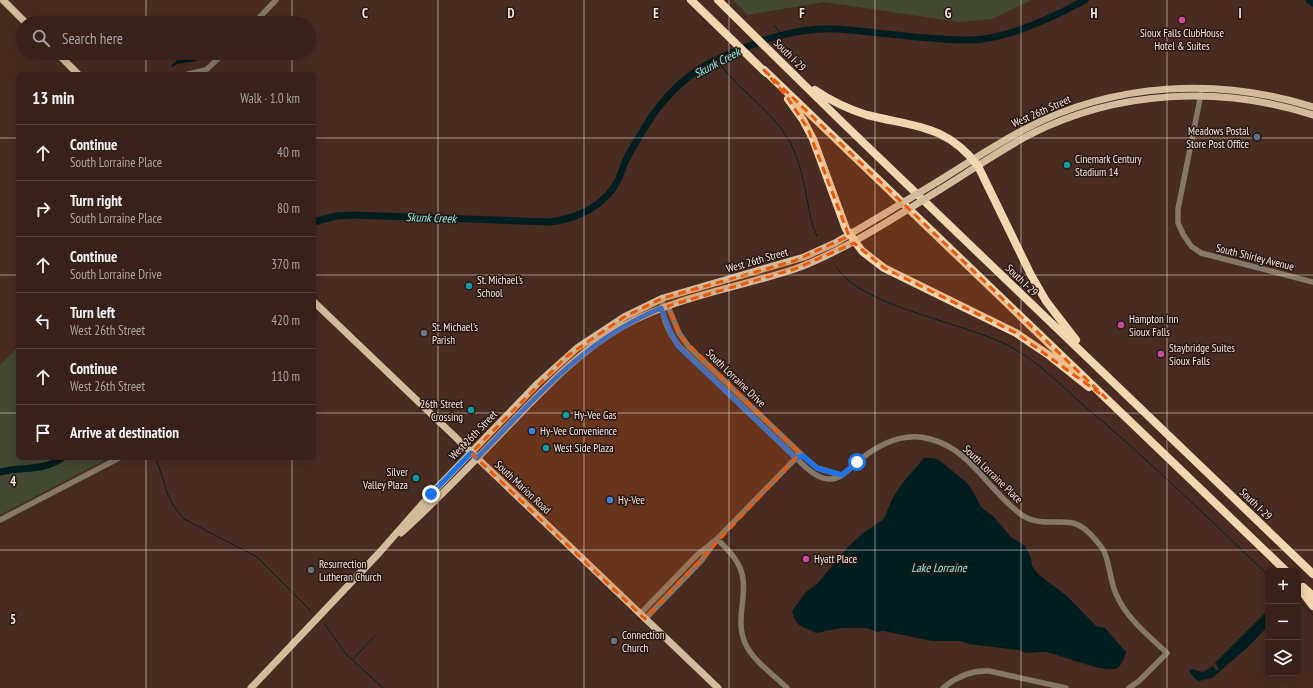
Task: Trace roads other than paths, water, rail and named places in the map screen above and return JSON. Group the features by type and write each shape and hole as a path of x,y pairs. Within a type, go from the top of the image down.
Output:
{"highway":[{"path":"691,0 1283,568"},
{"name":"South I-29","path":"718,0 1313,574"},
{"path":"780,61 808,85 836,103 867,114 931,129 954,142 976,163 1038,288 1065,327 1106,375"},
{"path":"761,68 793,105 808,130 843,224 852,239 868,257 884,268 1016,333 1050,356 1083,384 1106,398"},
{"path":"1301,585 1313,596"},
{"path":"1301,590 1313,606"}],"main road":[{"path":"3,0 19,16"},
{"path":"64,60 76,72"},
{"name":"West 26th Street","path":"251,688 379,553 415,511 579,356 613,332 664,307 795,269 889,221 941,189 1026,128 1048,118 1086,104 1115,96 1149,90 1201,92"},
{"path":"1201,92 1255,92 1313,107"},
{"path":"1201,92 1258,101 1313,115"},
{"name":"West 26th Street","path":"474,455 556,365 606,328 663,298 794,261 852,239 884,214 937,182 976,163"},
{"name":"South Marion Road","path":"316,304 718,688"},
{"path":"562,372 561,368 566,362 606,328"},
{"path":"517,416 555,371 556,365"}],"street":[{"path":"261,16 276,0"},
{"path":"197,72 206,70 217,60"},
{"name":"South Shirley Avenue","path":"1201,92 1178,209 1180,228 1186,241 1201,253 1208,256 1313,282"},
{"path":"663,298 664,307"},
{"name":"South Lorraine Drive","path":"664,307 684,341 803,456"},
{"name":"South Lorraine Drive","path":"664,307 670,331 678,346 796,458"},
{"name":"South Lorraine Place","path":"842,475 872,450 893,440 919,437 936,440 961,455 1013,508 1024,517 1041,522 1073,523 1086,530 1104,550 1113,588 1122,606 1167,653 1139,681 1129,688"},
{"path":"643,616 696,556 717,539 796,458 798,451"},
{"path":"796,458 803,456 817,468 842,475"},
{"path":"796,458 810,470 823,478 830,479 842,475"},
{"path":"0,520 115,460"},
{"path":"717,539 737,560 743,577 744,594 740,622 745,644 752,654 787,688"},
{"path":"943,688 963,674 978,670 989,671 1066,688"}],"water":[{"path":"177,60 197,60 177,64 172,67 171,66"},
{"name":"Lake Lorraine","path":"924,458 939,460 966,482 971,488 981,507 993,516 1011,537 1025,546 1031,558 1032,566 1039,575 1067,596 1096,626 1105,628 1126,652 1119,667 1116,669 1100,668 1046,652 1026,653 1019,650 969,644 960,641 932,641 883,631 877,632 867,628 841,628 816,633 799,625 794,618 792,611 806,592 817,584 847,548 863,533 884,519 892,499 901,485"},
{"path":"1265,613 1265,629 1248,647 1212,678 1199,681 1195,679 1189,671 1192,669 1203,672 1213,666 1216,670 1219,670 1215,663"}],"waterway":[{"name":"Skunk Creek","path":"316,221 336,216 352,215 549,222 570,218 589,210 606,197 619,178 631,150 652,116 673,91 690,76 708,64 732,53 777,36 807,30 823,29 839,29 952,40 983,39 996,37 1036,24 1085,0"},
{"path":"1309,0 1313,3"},
{"path":"775,26 781,35"},
{"path":"717,60 734,81 774,119 790,142 799,164 811,220 817,236"},
{"path":"837,268 850,282 869,294 918,314 994,339 1013,348 1034,362 1134,449 1265,572"},
{"name":"Skunk Creek","path":"0,472 39,467 58,460"},
{"path":"157,460 168,495 173,505 184,519 257,557 311,611"},
{"path":"1301,603 1313,615"},
{"path":"324,623 345,653 383,688"},
{"path":"353,659 375,636"}],"place":[{"name":"Sioux Falls ClubHouse Hotel & Suites","path":"1182,20"},
{"name":"Meadows Postal Store Post Office","path":"1257,137"},
{"name":"Cinemark Century Stadium 14","path":"1067,165"},
{"name":"St. Michael's School","path":"469,286"},
{"name":"Hampton Inn Sioux Falls","path":"1121,325"},
{"name":"St. Michael's Parish","path":"424,333"},
{"name":"Staybridge Suites Sioux Falls","path":"1161,354"},
{"name":"26th Street Crossing","path":"471,410"},
{"name":"Hy-Vee Gas","path":"566,415"},
{"name":"Hy-Vee Convenience","path":"532,431"},
{"name":"West Side Plaza","path":"546,448"},
{"name":"Silver Valley Plaza","path":"416,478"},
{"name":"Hy-Vee","path":"610,500"},
{"name":"Hyatt Place","path":"806,559"},
{"name":"Resurrection Lutheran Church","path":"311,570"},
{"name":"Connection Church","path":"614,641"}]}
